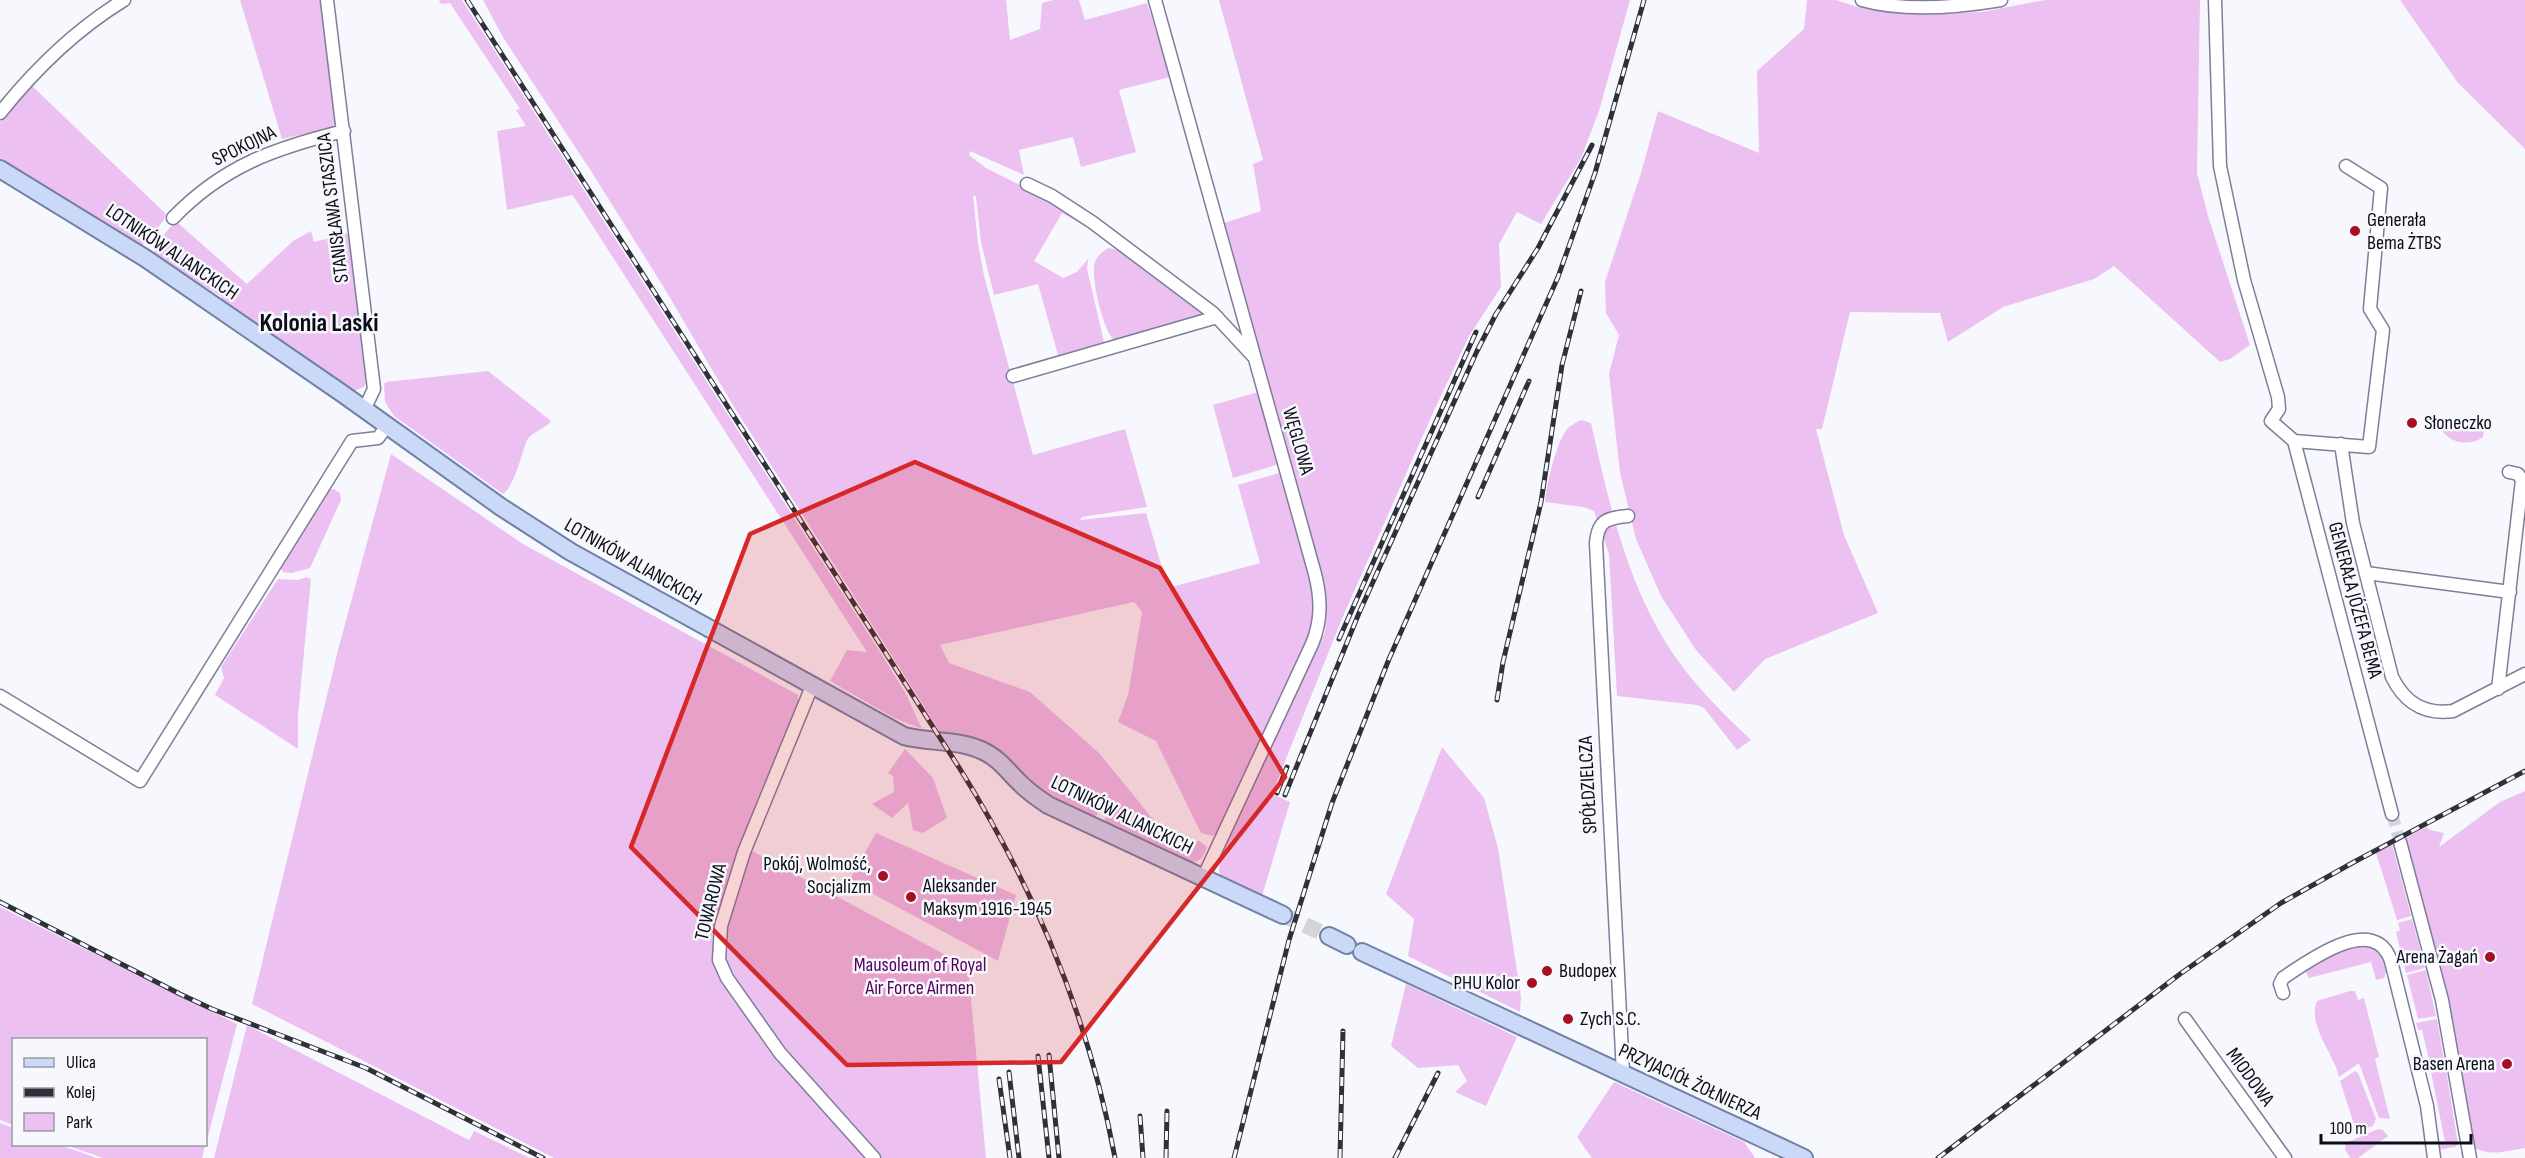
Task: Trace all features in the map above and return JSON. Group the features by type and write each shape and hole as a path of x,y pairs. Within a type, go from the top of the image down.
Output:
{"main road":[{"name":"LOTNIKÓW ALIANCKICH","path":"0,169 145,258 501,507 571,552 904,736 928,742 965,745 984,751 994,757 1023,786 1048,805 1283,915"},
{"name":"PRZYJACIÓŁ ŻOŁNIERZA","path":"1329,936 1804,1158"}],"street":[{"path":"0,113 45,62 88,24 124,0"},
{"name":"STANISŁAWA STASZICA","path":"327,0 374,389 364,410"},
{"name":"WĘGLOWA","path":"1155,0 1315,574 1320,612 1312,644 1203,878"},
{"path":"1862,0 1908,6 1941,6 2001,0"},
{"path":"2216,0 2220,166 2244,280 2278,396 2279,409 2271,421 2294,441 2369,447 2383,330 2370,309 2381,188 2346,166"},
{"name":"SPOKOJNA","path":"173,218 197,195 244,163 286,146 344,131"},
{"path":"1027,184 1052,196 1092,222 1217,317 1255,359"},
{"path":"1013,376 1217,317"},
{"path":"0,696 140,781 351,441 378,438 387,426"},
{"name":"GENERAŁA JÓZEFA BEMA","path":"2294,441 2392,814"},
{"name":"GENERAŁA JÓZEFA BEMA","path":"2341,444 2353,523 2392,677 2399,692 2413,705 2440,713 2453,711 2525,674"},
{"path":"2498,688 2522,480 2518,474 2509,472"},
{"name":"SPÓŁDZIELCZA","path":"1623,1073 1596,543 1597,530 1600,525 1609,519 1628,516"},
{"name":"GENERAŁA JÓZEFA BEMA","path":"2366,573 2510,592"},
{"name":"TOWAROWA","path":"812,686 744,852 721,926 719,960 727,978 780,1053 874,1158"},
{"path":"2400,842 2442,1000 2470,1158"},
{"path":"2283,993 2280,984 2283,978 2324,953 2361,940 2372,940 2384,948 2391,962 2425,1097 2434,1158"},
{"name":"MIODOWA","path":"2185,1019 2285,1158"}],"highlighted area":[{"path":"915,462 1160,568 1285,777 1061,1062 847,1065 631,847 750,534"}],"green space":[{"path":"240,0 320,0 336,121 332,128 282,139"},
{"path":"439,0 462,0 882,655 906,694 922,729 894,718 830,681 847,650 867,652 574,197 572,195 507,210 497,131 526,126 516,110 520,109 450,3 441,4"},
{"path":"483,0 1006,0 1010,40 1040,29 1042,3 1053,0 1079,0 1085,20 1147,3 1170,77 1119,90 1136,152 1081,167 1073,137 1019,150 1024,175 970,151 969,155 986,168 1054,202 1106,238 1062,213 1034,261 1063,278 1077,272 1088,259 1087,269 1104,342 1058,355 1038,284 994,295 981,242 976,197 973,195 984,276 1033,455 1125,429 1147,507 1082,517 1080,520 1146,513 1168,588 1260,563 1238,485 1279,473 1315,590 1315,623 1221,832 1212,836 1201,833 1156,741 1118,722 1128,695 1142,612 1134,602 940,645 949,663 1030,692 1099,753 1175,846 1191,854 1198,840 1207,847 1199,860 1185,861 1104,822 1107,814 1099,811 1095,818 1042,791 996,746 972,738 942,735 731,402 663,286 591,171 504,39"},
{"path":"1219,0 1630,0 1599,111 1581,158 1541,224 1517,212 1499,244 1501,287 1469,336 1341,621 1272,794 1290,802 1262,896 1222,878 1218,859 1311,657 1323,637 1326,603 1317,558 1221,224 1261,211 1253,164 1263,160"},
{"path":"1807,0 1836,0 1857,7 1911,14 1982,12 2045,0 2200,0 2197,173 2208,216 2250,345 2230,359 2220,362 2114,266 2094,279 2003,307 1948,342 1940,313 1850,312 1822,429 1816,429 1844,535 1878,613 1765,659 1734,692 1696,650 1661,596 1636,539 1620,473 1609,374 1619,335 1606,313 1605,282 1641,173 1658,111 1759,153 1757,71 1804,29"},
{"path":"2400,0 2525,0 2525,149 2458,83"},
{"path":"30,84 165,213 166,216 155,232 141,246 0,160 0,122"},
{"path":"174,223 178,223 247,284 293,241 311,231 314,242 349,233 368,378 364,387 351,392 221,299 222,297 154,255 154,246"},
{"path":"1108,248 1131,256 1207,312 1202,319 1114,340 1102,315 1094,279 1096,260"},
{"path":"488,371 551,421 527,440 511,484 503,494 394,416 385,402 384,384 386,382"},
{"path":"1258,392 1279,464 1233,478 1213,405"},
{"path":"2467,419 2479,422 2484,429 2483,437 2467,443 2452,439 2443,432 2443,426 2447,420"},
{"path":"1581,420 1591,423 1620,536 1639,591 1675,657 1695,682 1751,740 1737,750 1704,708 1697,705 1617,696 1609,554 1594,511 1583,507 1545,502 1547,485 1560,441 1569,427"},
{"name":"Mausoleum of Royal Air Force Airmen","path":"391,454 523,544 798,695 798,704 741,845 968,967 986,1158 554,1158 252,1004 338,650"},
{"path":"334,489 340,493 341,500 310,568 292,573 283,572 278,565 321,491"},
{"path":"307,577 311,579 298,715 298,749 215,695 224,678 221,667 278,579 298,580"},
{"path":"1442,747 1484,798 1498,848 1521,997 1520,1012 1408,956 1414,919 1386,894"},
{"path":"905,749 933,778 947,818 923,833 913,830 908,803 892,818 872,804 894,792 893,776 888,773"},
{"name":"Arena Żagań","path":"2525,791 2525,1148 2492,1153 2473,1147 2448,1000 2405,838 2427,827 2430,830 2444,833 2439,847 2500,802"},
{"path":"876,833 1016,895 998,961 849,881"},
{"path":"2392,844 2411,916 2397,920 2376,853"},
{"path":"0,907 237,1024 207,1140 207,1038 12,1038 12,1125 0,1120"},
{"path":"2412,919 2425,968 2406,973 2396,932 2400,930 2398,923"},
{"path":"2365,946 2375,950 2385,963 2384,978 2376,980 2371,962 2309,978 2305,971 2334,955"},
{"path":"2426,970 2436,1016 2418,1019 2407,975"},
{"path":"1406,984 1517,1037 1486,1106 1455,1092 1467,1081 1458,1065 1418,1068 1391,1046"},
{"path":"2355,991 2358,1000 2364,998 2379,1057 2375,1059 2390,1119 2379,1118 2359,1063 2339,1077 2318,1030 2315,1010 2317,1001"},
{"path":"2437,1019 2444,1061 2430,1064 2422,1030 2418,1030 2416,1023"},
{"path":"247,1025 469,1140 474,1131 530,1158 214,1158"},
{"path":"2445,1064 2458,1144 2455,1147 2437,1150 2438,1144 2445,1142 2430,1067"},
{"path":"2355,1071 2358,1073 2376,1119 2373,1126 2362,1130 2355,1127 2340,1081"},
{"path":"1614,1082 1744,1142 1755,1158 1592,1158 1577,1137"},
{"path":"0,1123 12,1128 12,1146 63,1146 97,1158 0,1158"},
{"path":"2378,1129 2383,1130 2388,1136 2358,1158 2350,1158 2345,1149 2346,1143"},
{"path":"69,1146 205,1146 202,1158 103,1158"}],"tunnel":[{"path":"2392,814 2400,842"},
{"path":"1283,915 1329,936"}],"railway":[{"path":"467,0 987,814 1035,908 1056,956 1090,1055 1115,1158"},
{"path":"1234,1158 1289,940 1332,803 1389,659 1558,277 1595,173 1644,0"},
{"path":"1285,795 1359,613 1477,351 1496,314 1538,248 1592,145"},
{"path":"1497,700 1503,662 1541,502 1562,365 1581,291"},
{"path":"1339,639 1476,332"},
{"path":"1478,497 1529,381"},
{"path":"1277,793 1287,767"},
{"path":"1938,1158 2180,974 2281,903 2525,771"},
{"path":"0,902 180,994 212,1009 366,1068 543,1158"},
{"path":"1340,1158 1343,1031"},
{"path":"1049,1055 1059,1158"},
{"path":"1038,1056 1049,1158"},
{"path":"1009,1072 1019,1158"},
{"path":"1395,1158 1438,1073"},
{"path":"999,1079 1010,1158"},
{"path":"1166,1158 1167,1111"},
{"path":"1140,1116 1143,1158"}],"place":[{"name":"Generała Bema ŻTBS","path":"2355,231"},
{"name":"Słoneczko","path":"2412,423"},
{"name":"Pokój, Wolmość, Socjalizm","path":"883,876"},
{"name":"Aleksander Maksym 1916-1945","path":"911,897"},
{"name":"Arena Żagań","path":"2490,957"},
{"name":"Budopex","path":"1547,971"},
{"name":"PHU Kolor","path":"1532,983"},
{"name":"Zych S.C.","path":"1568,1019"},
{"name":"Basen Arena","path":"2507,1064"}],"district":[{"name":"Kolonia Laski","path":"319,323"}]}
